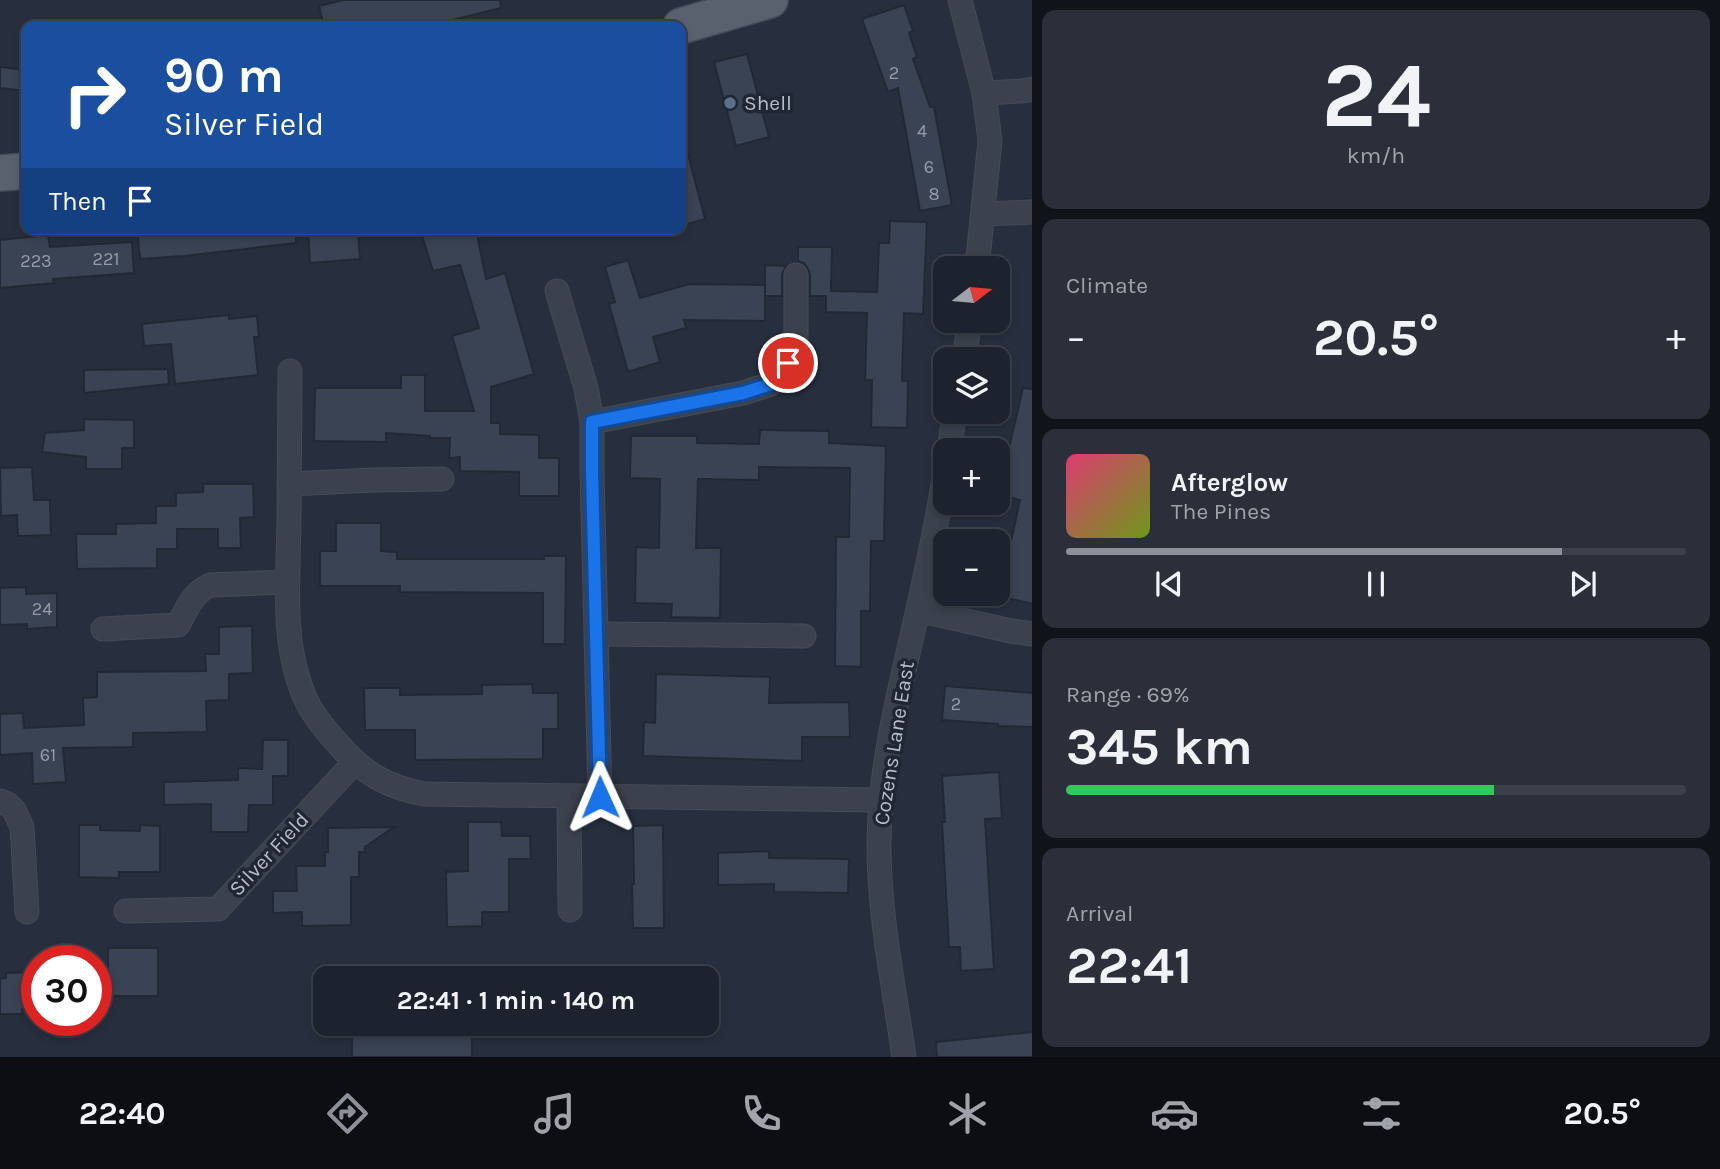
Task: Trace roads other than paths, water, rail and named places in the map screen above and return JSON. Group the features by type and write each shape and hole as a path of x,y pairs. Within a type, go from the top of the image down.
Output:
{"main road":[{"path":"686,25 770,0"},
{"path":"0,173 21,172"}],"street":[{"path":"960,0 984,93 990,141 979,256"},
{"path":"984,93 1032,89"},
{"path":"984,214 1032,212"},
{"path":"592,422 743,393 771,384 788,363 796,338 796,275"},
{"path":"557,291 586,388 592,422 600,797"},
{"path":"290,370 288,627 295,669 308,704 324,728 354,763 386,783 424,794 881,800"},
{"path":"289,484 442,479"},
{"name":"Cozens Lane East","path":"904,1057 884,912 879,841 881,800 898,696 938,515"},
{"path":"103,629 178,625 192,599 200,590 210,585 288,582"},
{"path":"918,610 1032,634"},
{"path":"597,634 804,636"},
{"name":"Silver Field","path":"126,911 218,909 354,763"},
{"path":"569,796 569,910"},
{"path":"0,801 14,810 22,827 27,912"}],"place":[{"name":"Shell","path":"730,103"}]}
